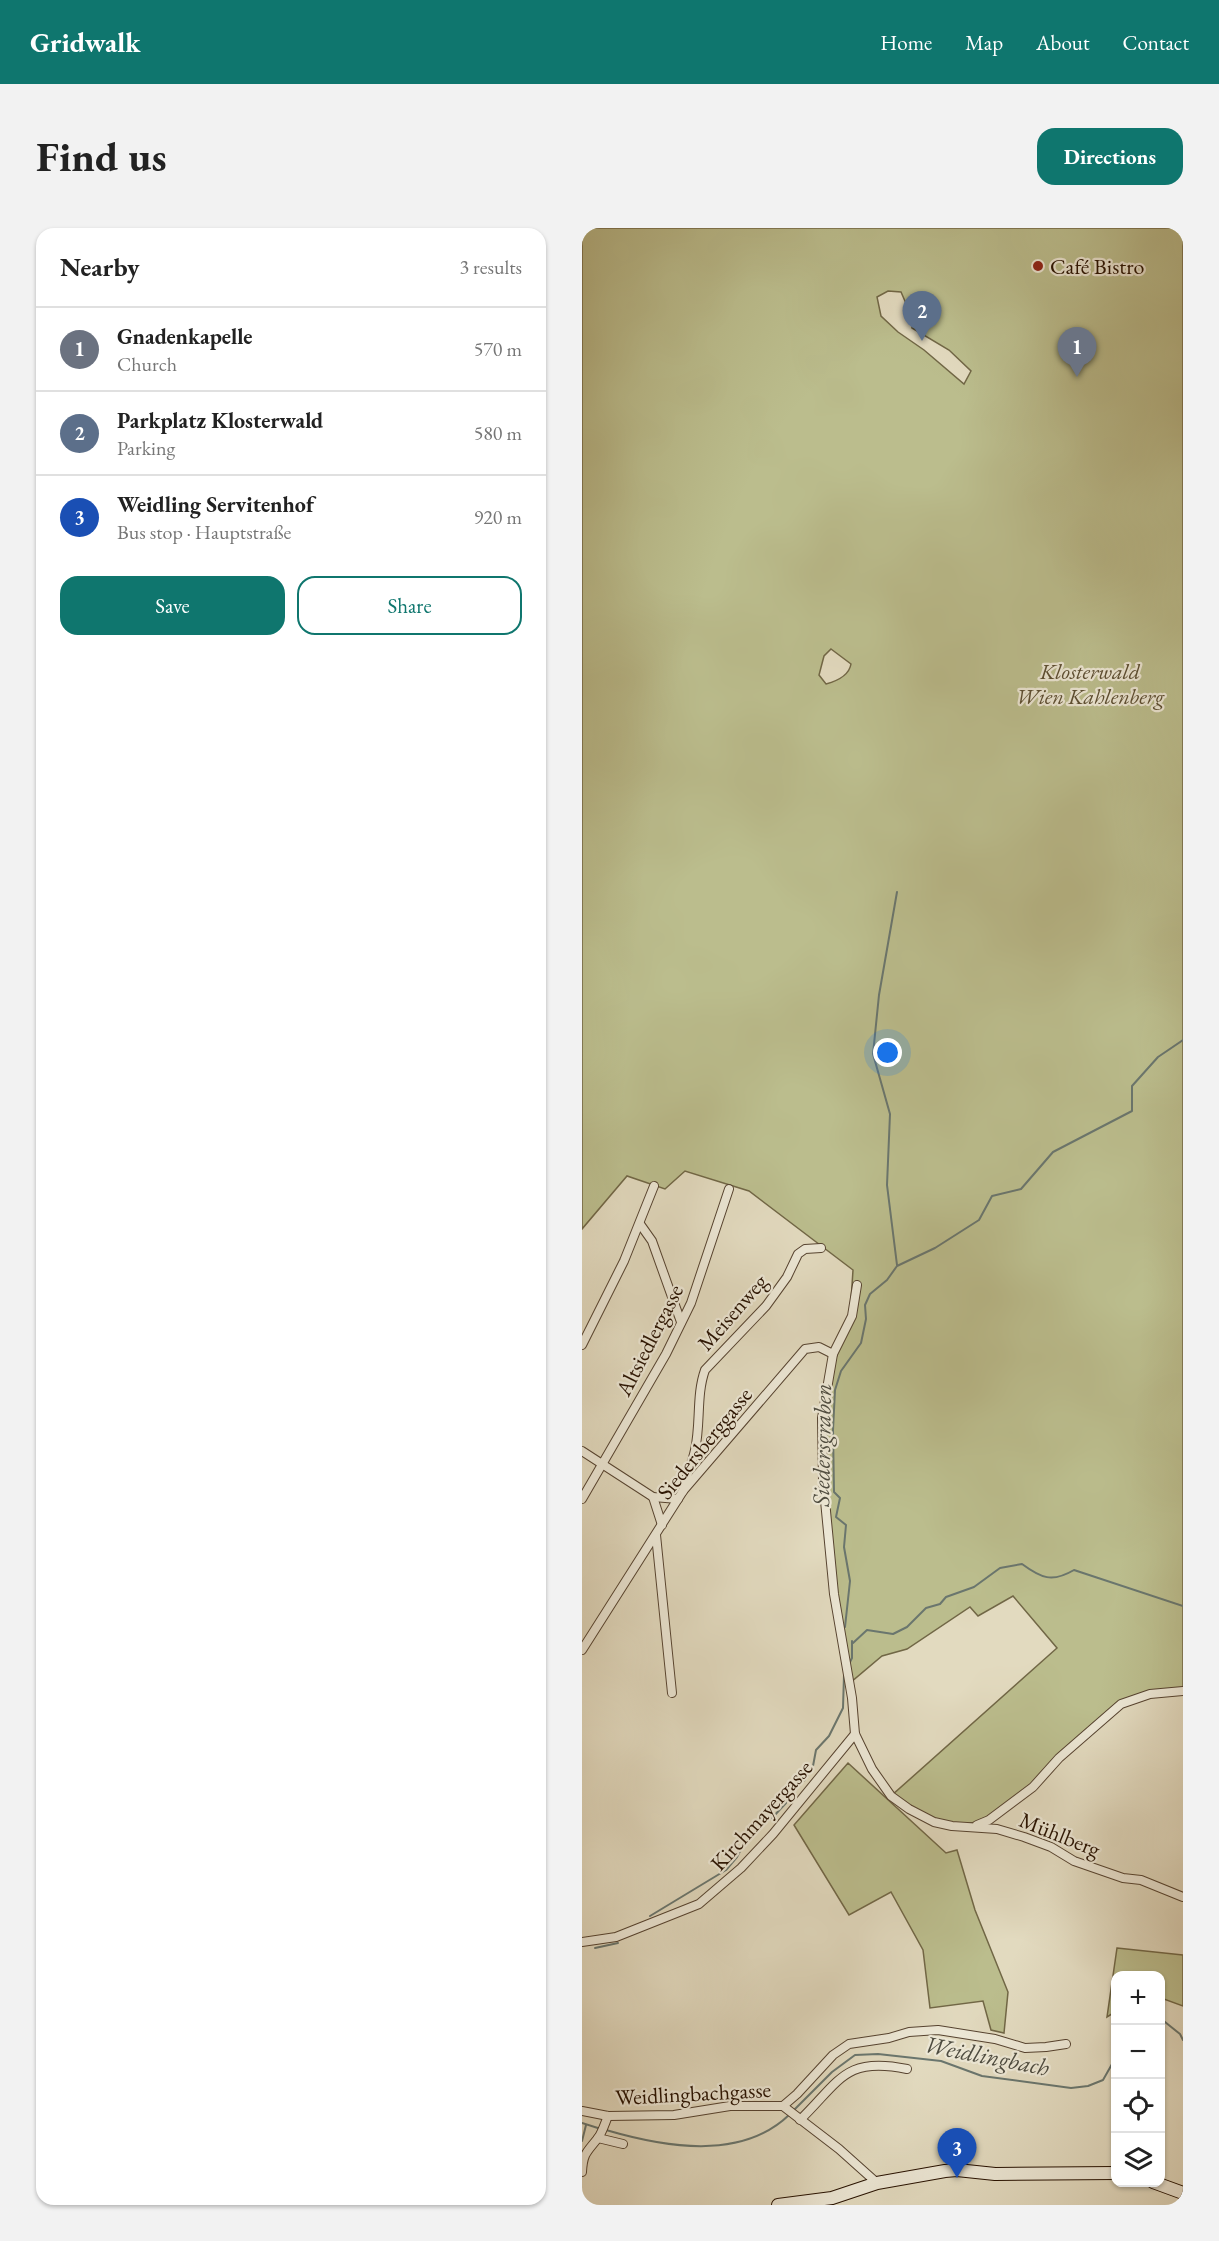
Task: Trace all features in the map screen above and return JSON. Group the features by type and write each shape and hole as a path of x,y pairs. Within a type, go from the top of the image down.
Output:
{"main road":[{"path":"778,2205 832,2198 877,2184 957,2170 995,2174 1111,2173"},
{"path":"1165,2186 1183,2193"}],"street":[{"path":"584,1339 624,1261 654,1186"},
{"name":"Altsiedlergasse","path":"582,1499 666,1354 691,1303 729,1189"},
{"path":"640,1224 652,1241 681,1322"},
{"name":"Meisenweg","path":"680,1495 695,1450 700,1383 705,1370 766,1306 787,1277 798,1254 805,1249 820,1248"},
{"path":"855,1734 833,1584 823,1480 822,1418 833,1354 852,1316 857,1285"},
{"name":"Siedersberggasse","path":"582,1650 680,1495 805,1349 819,1347 833,1354"},
{"path":"582,1450 653,1497 680,1495"},
{"path":"653,1497 662,1526"},
{"path":"656,1535 672,1693"},
{"path":"974,1826 989,1820 1033,1787 1059,1758 1121,1704 1150,1694 1183,1691"},
{"name":"Mühlberg","path":"855,1734 872,1769 891,1796 909,1809 934,1822 952,1826 997,1829 1024,1837 1051,1847 1074,1861 1123,1878 1142,1880 1183,1897"},
{"name":"Kirchmayergasse","path":"582,1942 616,1938 699,1904 741,1868 768,1840 855,1734"},
{"name":"Weidlingbachgasse","path":"582,2110 606,2120 674,2115 730,2106 786,2108 833,2055 849,2044 889,2038 909,2032 938,2030 994,2039 1025,2048 1046,2048 1066,2044"},
{"path":"798,2118 848,2071 872,2064 907,2069"},
{"path":"786,2108 839,2149 877,2184"},
{"path":"582,2172 583,2160 591,2144 599,2136 606,2120"},
{"path":"599,2136 623,2144"}],"green space":[{"name":"Klosterwald Wien Kahlenberg","path":"582,228 1183,228 1183,1692 1167,1692 1121,1704 1033,1787 989,1820 952,1826 934,1822 891,1796 1057,1648 1013,1596 978,1616 970,1607 907,1649 882,1656 851,1682 831,1566 824,1419 835,1356 850,1316 853,1270 749,1191 685,1171 665,1189 627,1176 582,1229","holes":["888,291 901,292 911,315 912,328 949,350 971,371 964,384 881,316 877,297","831,649 851,664 845,675 826,684 819,675 824,656"]},
{"path":"848,1763 946,1853 957,1850 975,1910 1008,1992 1004,2033 991,2030 983,2001 930,2008 923,1950 891,1892 849,1915 794,1825"},
{"path":"1117,1948 1183,1955 1183,2006 1165,1999 1165,1971 1114,1971"},
{"path":"1111,1989 1111,2014 1107,2017"}],"waterway":[{"path":"897,892 879,995 873,1054 890,1114 887,1185 897,1265"},
{"name":"Siedersgraben","path":"845,1627 850,1581 844,1547 846,1525 836,1517 840,1498 834,1492 835,1390 841,1371 861,1343 866,1319 865,1305 870,1294 887,1280 897,1266 935,1248 979,1220 992,1196 1021,1189 1053,1152 1132,1111 1132,1086 1158,1057 1183,1040"},
{"path":"853,1643 867,1630 893,1634 907,1627 926,1608 940,1604 946,1597 974,1587 1000,1568 1022,1564 1035,1573 1053,1578 1074,1570 1183,1606"},
{"name":"Siedersgraben","path":"849,1664 852,1658 852,1641"},
{"name":"Siedersgraben","path":"650,1916 726,1870 737,1857 748,1836 759,1825 772,1818 786,1803 793,1784 805,1780 813,1766 816,1750 829,1736 843,1708 844,1675"},
{"name":"Siedersgraben","path":"595,1948 618,1943"},
{"name":"Weidlingbach","path":"1165,2022 1180,2034 1183,2040"},
{"name":"Weidlingbach","path":"793,2111 832,2072 855,2055 878,2054 941,2061 982,2076 1071,2088 1088,2086 1103,2080 1111,2066"},
{"name":"Weidlingbach","path":"606,2130 652,2141 701,2146 748,2139 770,2130 789,2115"},
{"name":"Weidlingbach","path":"582,2123 601,2129"},
{"path":"582,2141 586,2125"}],"place":[{"name":"Café Bistro","path":"1038,266"},
{"name":"Parkplatz Klosterwald","path":"922,341"},
{"name":"Gnadenkapelle","path":"1077,377"},
{"name":"Weidling Servitenhof","path":"957,2178"}]}
